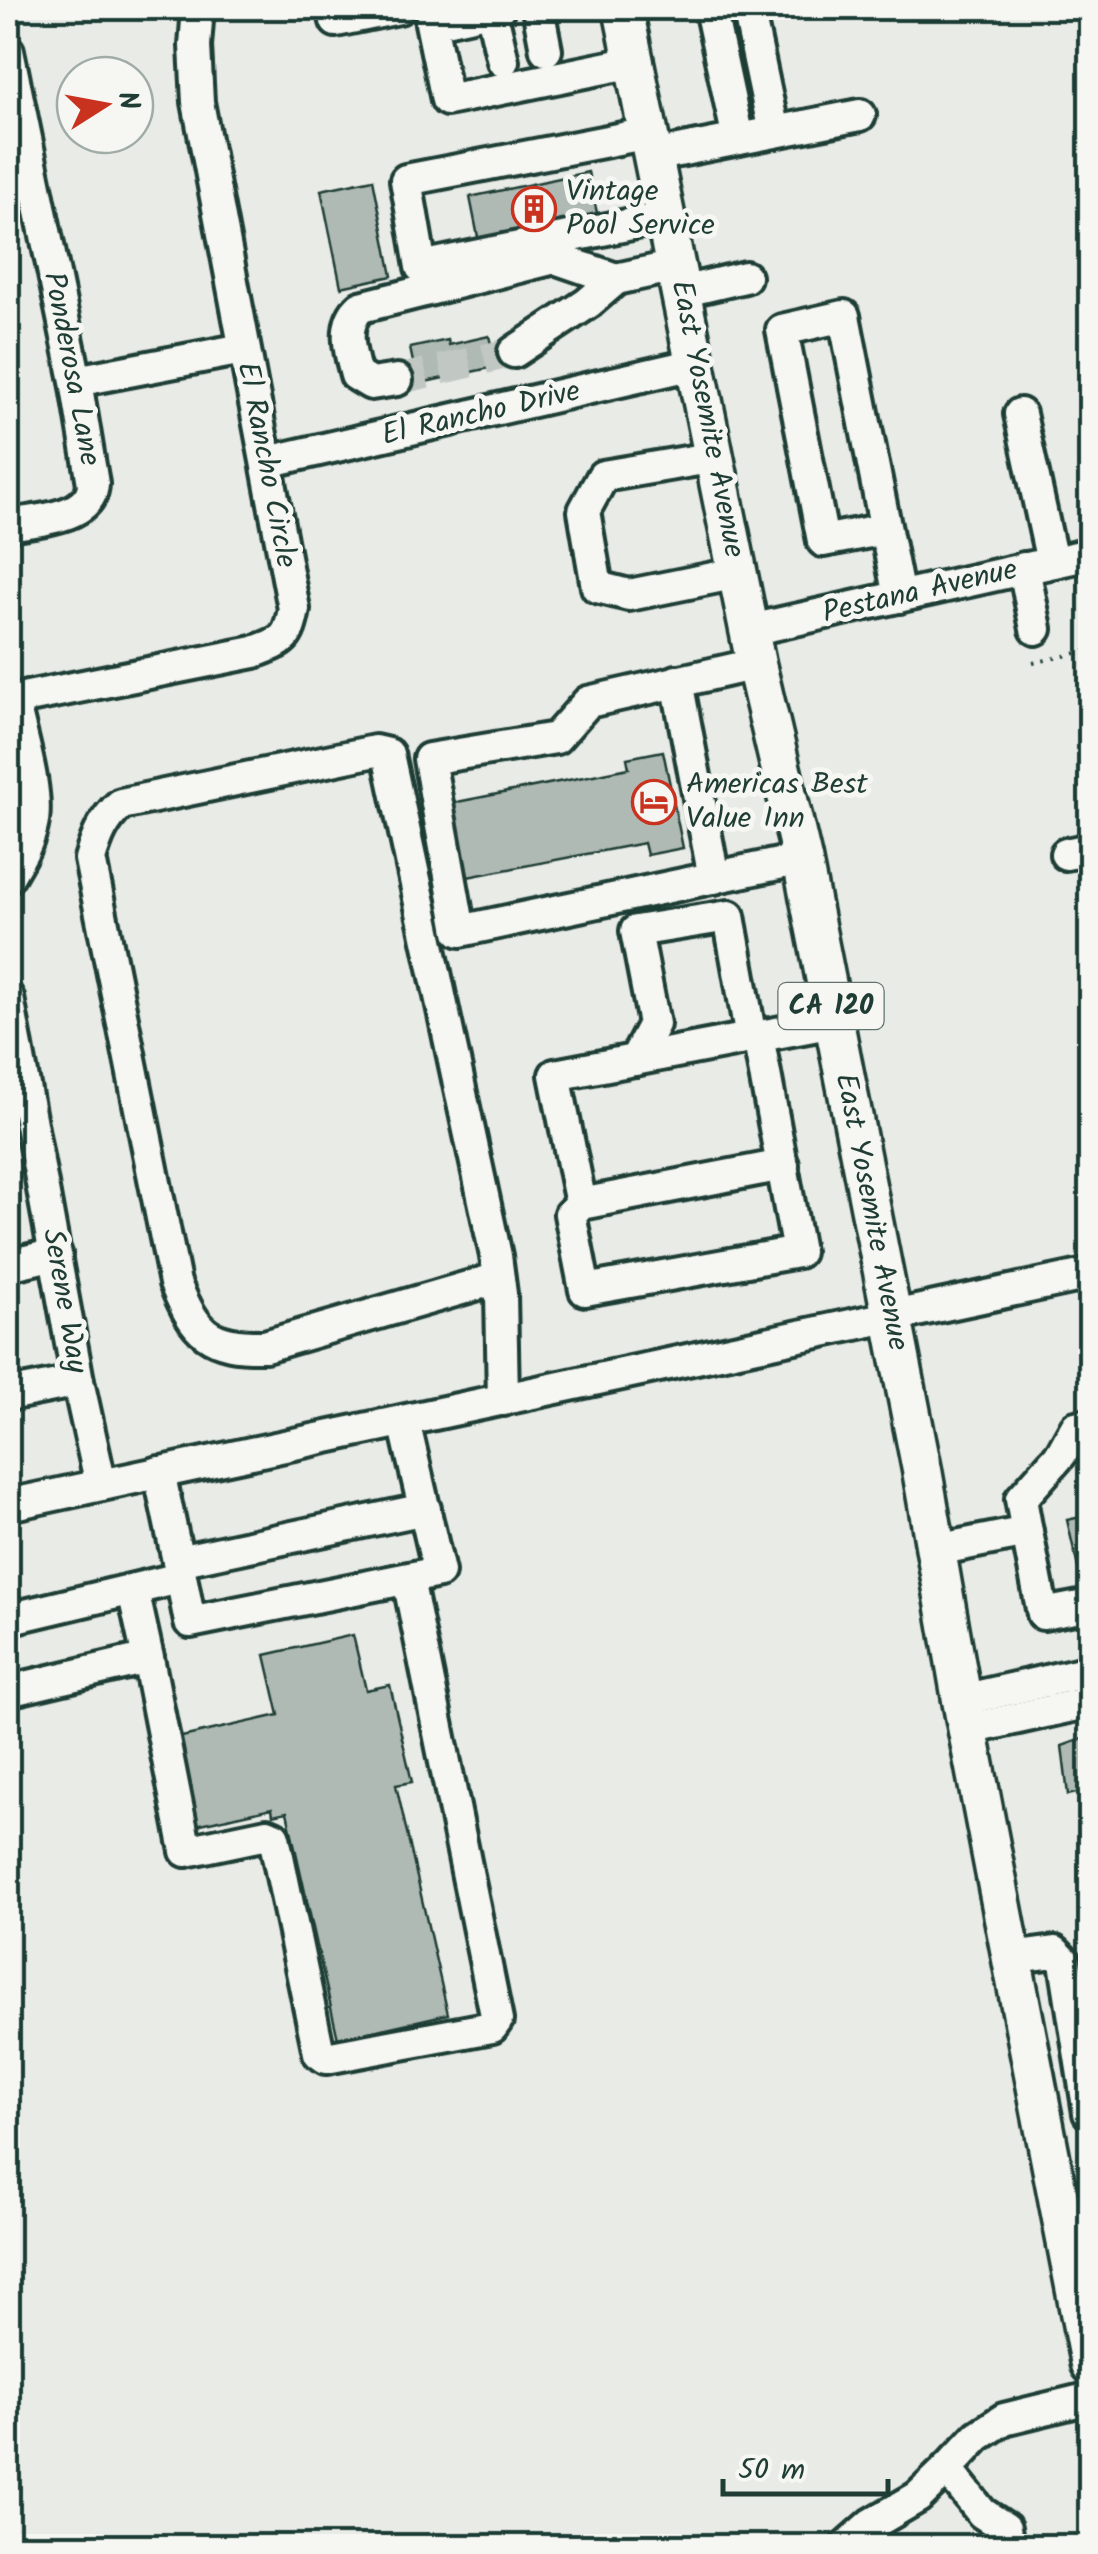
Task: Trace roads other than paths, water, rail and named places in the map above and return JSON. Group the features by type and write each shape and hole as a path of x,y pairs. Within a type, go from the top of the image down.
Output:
{"main road":[{"name":"East Yosemite Avenue","path":"622,8 753,647 802,859 1043,2123"},
{"name":"CA 120","path":"1043,2123 1090,2364"}],"street":[{"name":"El Rancho Circle","path":"10,700 254,652 282,641 290,632 294,609 198,102 198,8"},
{"path":"334,8 336,21 399,8"},
{"path":"503,60 495,8 431,23 448,100 634,62"},
{"path":"538,8 546,50"},
{"path":"710,8 738,139"},
{"path":"748,8 774,132"},
{"name":"Ponderosa Lane","path":"8,51 76,380 93,484 92,494 82,508 8,526"},
{"path":"666,217 421,267 406,180 651,144 738,139 860,115"},
{"path":"397,380 371,384 356,375 348,336 354,313 361,307 555,258 616,279 745,277"},
{"path":"514,352 588,303 616,279"},
{"path":"885,529 824,541 782,330 844,316 885,529 898,598"},
{"path":"76,380 243,349"},
{"name":"El Rancho Drive","path":"267,462 695,364"},
{"path":"1020,414 1038,565 1036,629"},
{"path":"716,456 603,476 584,511 597,587 629,595 738,573"},
{"name":"Pestana Avenue","path":"714,878 460,931 429,759 556,738 588,702 676,681 753,647 898,598 1090,554"},
{"path":"676,681 714,878 802,859"},
{"path":"8,877 33,824 33,798 10,700"},
{"path":"499,1278 265,1346 229,1346 204,1332 186,1310 175,1282 90,859 97,835 121,804 375,751 388,754 499,1278 503,1400"},
{"path":"635,1060 654,1024 636,931 729,916 782,1165 798,1252 585,1290 570,1214 581,1204 782,1165"},
{"name":"Serene Way","path":"8,998 16,1086 56,1254 101,1485"},
{"path":"581,1204 555,1074 834,1022"},
{"path":"8,1264 56,1254"},
{"path":"8,1505 1090,1274"},
{"path":"8,1395 78,1381"},
{"path":"159,1472 190,1622 408,1579 439,1572 404,1421"},
{"path":"1090,1424 1076,1426 1061,1454 1022,1499 1044,1614 1090,1605"},
{"path":"8,1619 133,1590 179,1570 424,1510"},
{"path":"936,1550 1027,1532"},
{"path":"133,1590 186,1851 267,1834 274,1837 319,2053 326,2058 492,2027 497,2020 408,1579"},
{"path":"8,1692 148,1658"},
{"path":"966,1715 1090,1671"},
{"path":"966,1715 1090,1702"},
{"path":"1011,1958 1055,1952 1065,1962 1090,2113 1043,2123"},
{"path":"847,2546 872,2524 918,2497 978,2436 1004,2419 1090,2398"},
{"path":"947,2469 982,2514 1005,2528 1008,2546"}],"tunnel":[{"path":"397,380 514,352"}],"place":[{"name":"Vintage Pool Service","path":"534,209"},
{"name":"Americas Best Value Inn","path":"654,802"}]}
